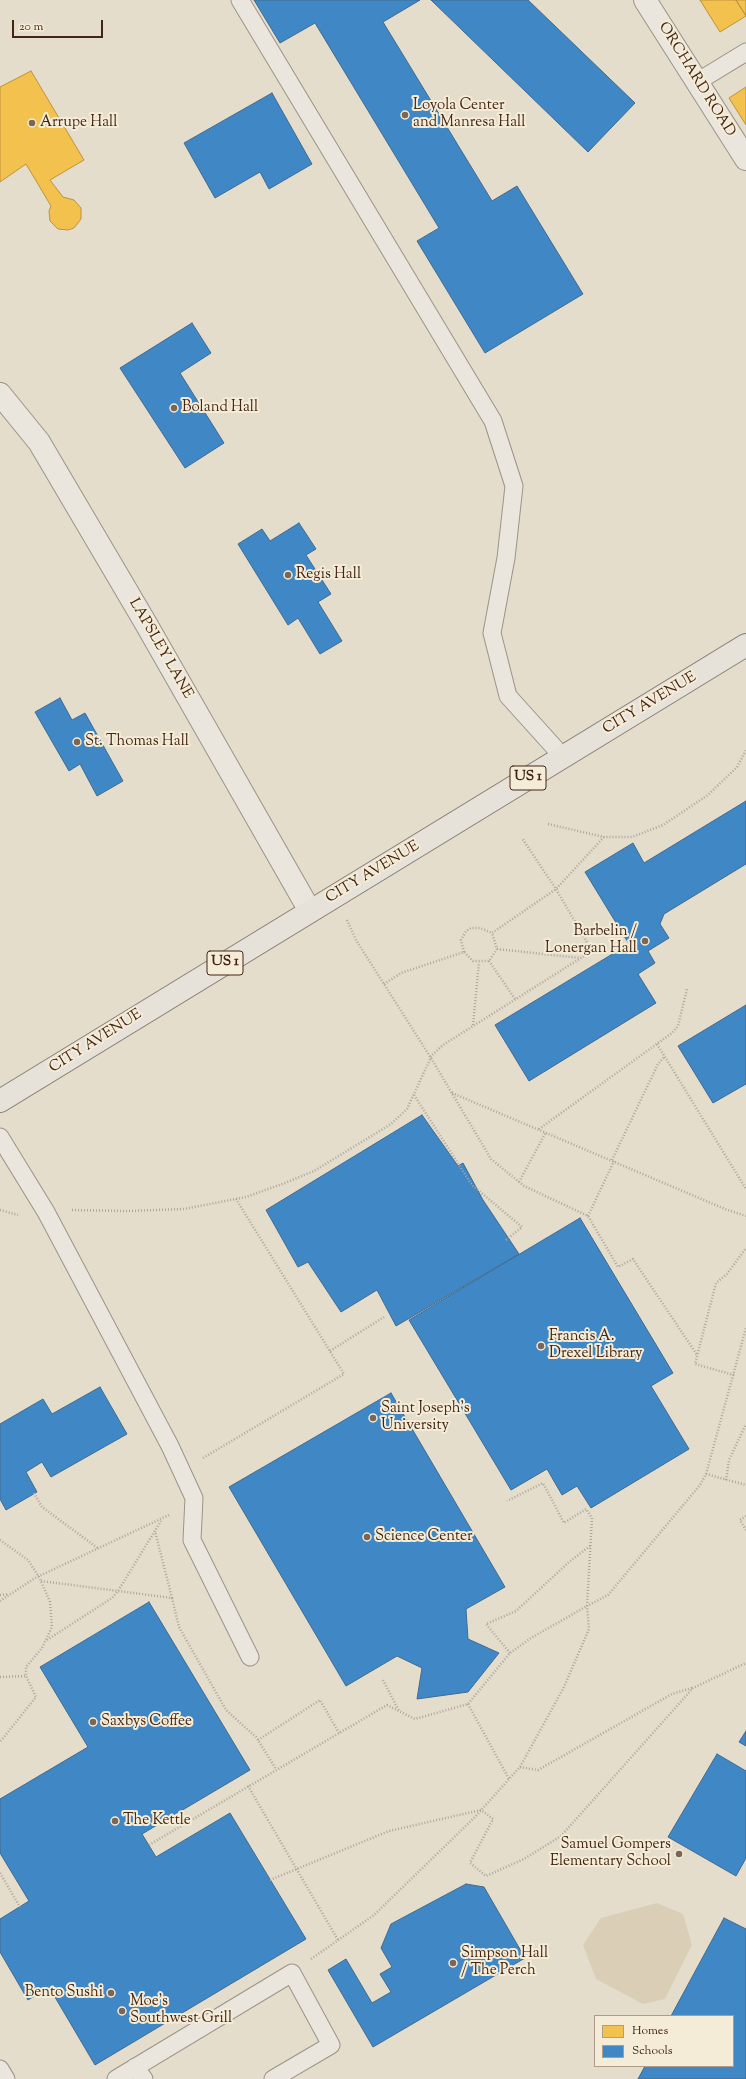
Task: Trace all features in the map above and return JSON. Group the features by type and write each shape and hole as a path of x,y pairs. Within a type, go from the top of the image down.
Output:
{"highway":[{"name":"CITY AVENUE","path":"0,1101 746,645"}],"street":[{"name":"ORCHARD ROAD","path":"645,0 746,159"},
{"name":"LAPSLEY LANE","path":"0,394 39,442 149,629 310,911"}],"lane":[{"path":"240,0 493,421 514,486 506,558 492,633 508,696 563,757"},
{"path":"698,82 746,52"},
{"path":"0,1137 46,1212 170,1446 194,1498 192,1540 250,1657"},
{"path":"116,2079 140,2073 292,1973 331,2045 273,2079"},
{"path":"0,2069 6,2079"}],"path":[{"path":"548,824 604,838 632,837 663,825 708,796 737,767 746,750"},
{"path":"46,1212 60,1209 95,1211 184,1209 236,1198 285,1183 314,1171 391,1124 407,1108 431,1058 443,1045 592,951 556,889 522,838"},
{"path":"492,933 556,889 604,838"},
{"path":"336,896 356,940 431,1058 491,1159 524,1186 588,1216 618,1267 633,1259 698,1355"},
{"path":"489,961 473,961 464,952 461,940 466,930 471,928 480,928 492,933"},
{"path":"492,933 497,949"},
{"path":"497,949 581,958"},
{"path":"489,961 497,949"},
{"path":"384,984 401,973 418,966 464,952"},
{"path":"489,961 515,999"},
{"path":"473,1025 479,962"},
{"path":"539,1129 672,1033 678,1026 687,989"},
{"path":"657,1044 746,1189"},
{"path":"588,1216 658,1064 665,1056"},
{"path":"452,1093 725,1209 746,1216"},
{"path":"414,1095 472,1185 522,1227 506,1240"},
{"path":"518,1182 546,1132"},
{"path":"196,1462 344,1374 236,1198"},
{"path":"734,1374 695,1364 716,1284 727,1274 746,1248"},
{"path":"330,1351 384,1317"},
{"path":"149,1845 388,1705 415,1719 468,1704 510,1653 531,1638 608,1595 700,1485 706,1474 746,1328"},
{"path":"726,1480 729,1460 746,1424"},
{"path":"706,1474 746,1485"},
{"path":"292,1973 374,1915 481,1810 520,1767 564,1687 589,1629 587,1606 592,1518 586,1508 564,1523 543,1483 507,1502"},
{"path":"34,1493 42,1506 99,1549"},
{"path":"0,1601 39,1577 161,1521 194,1498"},
{"path":"746,1516 740,1520 746,1530"},
{"path":"46,1640 112,1598 118,1592 161,1521"},
{"path":"155,1531 179,1627 226,1710 258,1740 276,1770"},
{"path":"0,1540 28,1560 39,1577 50,1602 52,1627 46,1640 26,1667 26,1676 36,1697 0,1742"},
{"path":"510,1653 486,1624 516,1611 564,1566 591,1546"},
{"path":"41,1581 172,1598"},
{"path":"0,1595 12,1593"},
{"path":"520,1767 538,1770 672,1694 693,1688 746,1663"},
{"path":"0,1677 26,1676"},
{"path":"383,1680 399,1711"},
{"path":"270,1880 389,1831 481,1810 493,1819 470,1863 486,1876 524,1859 561,1836 693,1688"},
{"path":"258,1740 320,1700 339,1733"},
{"path":"468,1704 509,1779"},
{"path":"248,1786 338,1940"},
{"path":"0,1873 20,1907"}],"shaded area":[{"path":"657,1903 683,1914 692,1945 665,1999 643,2004 596,1979 583,1945 601,1918"}],"building: Homes":[{"path":"700,0 736,0 746,16 720,32"},
{"path":"736,0 746,0 746,16"},
{"name":"Arrupe Hall","path":"31,71 84,160 50,180 63,197 74,200 81,208 81,219 74,228 68,230 58,229 50,221 49,211 51,206 26,164 0,182 0,87"},
{"path":"746,87 746,125 729,98"}],"building: Schools":[{"name":"Loyola Center and Manresa Hall","path":"254,0 420,0 383,22 492,201 517,186 583,294 485,353 417,241 439,228 315,23 280,43"},
{"name":"Loyola Center and Manresa Hall","path":"431,0 528,0 635,103 588,152"},
{"path":"272,93 312,164 269,189 260,172 215,198 184,143"},
{"name":"Boland Hall","path":"192,323 211,353 180,373 224,443 185,468 120,368"},
{"name":"Regis Hall","path":"299,523 316,549 306,555 331,594 318,602 342,641 320,654 298,618 288,625 238,544 262,529 270,541"},
{"name":"St. Thomas Hall","path":"60,698 72,720 85,713 123,781 97,796 80,764 69,771 35,712"},
{"name":"Barbelin / Lonergan Hall","path":"746,801 746,864 664,914 660,924 669,938 648,951 655,963 638,974 656,1003 529,1081 495,1025 629,944 585,872 633,843 644,863"},
{"path":"746,1005 746,1084 713,1103 678,1046"},
{"path":"422,1115 458,1166 463,1163 483,1200 519,1254 396,1326 377,1290 341,1312 308,1262 298,1267 266,1210"},
{"name":"Francis A. Drexel Library","path":"580,1218 673,1373 651,1386 689,1449 591,1508 577,1486 562,1495 547,1469 511,1490 409,1320"},
{"path":"100,1387 127,1434 51,1477 42,1462 26,1472 37,1492 6,1510 0,1499 0,1424 43,1399 52,1414"},
{"name":"Science Center","path":"391,1393 505,1587 466,1609 468,1639 499,1653 468,1692 417,1699 422,1668 397,1656 346,1686 229,1487"},
{"path":"149,1602 250,1770 142,1834 156,1857 230,1813 306,1939 95,2065 49,1987 28,2000 0,1952 0,1919 29,1901 0,1853 0,1799 88,1747 40,1667"},
{"path":"746,1731 746,1746 739,1742"},
{"path":"717,1754 746,1771 746,1858 736,1876 668,1837"},
{"name":"Simpson Hall / The Perch","path":"466,1884 484,1887 525,1958 373,2047 328,1970 346,1959 372,2003 391,1992 380,1974 392,1967 381,1948 391,1924"},
{"path":"724,1918 746,1929 746,2079 638,2079 644,2067 734,2067 734,2015 672,2015"}],"place":[{"name":"Loyola Center and Manresa Hall","path":"405,115"},
{"name":"Arrupe Hall","path":"32,123"},
{"name":"Boland Hall","path":"174,408"},
{"name":"Regis Hall","path":"288,575"},
{"name":"St. Thomas Hall","path":"77,742"},
{"name":"Barbelin / Lonergan Hall","path":"645,941"},
{"name":"Francis A. Drexel Library","path":"541,1346"},
{"name":"Saint Joseph's University","path":"373,1418"},
{"name":"Science Center","path":"367,1537"},
{"name":"Saxbys Coffee","path":"93,1722"},
{"name":"The Kettle","path":"115,1821"},
{"name":"Samuel Gompers Elementary School","path":"679,1854"},
{"name":"Simpson Hall / The Perch","path":"453,1963"},
{"name":"Bento Sushi","path":"111,1993"},
{"name":"Moe's Southwest Grill","path":"122,2011"}]}
